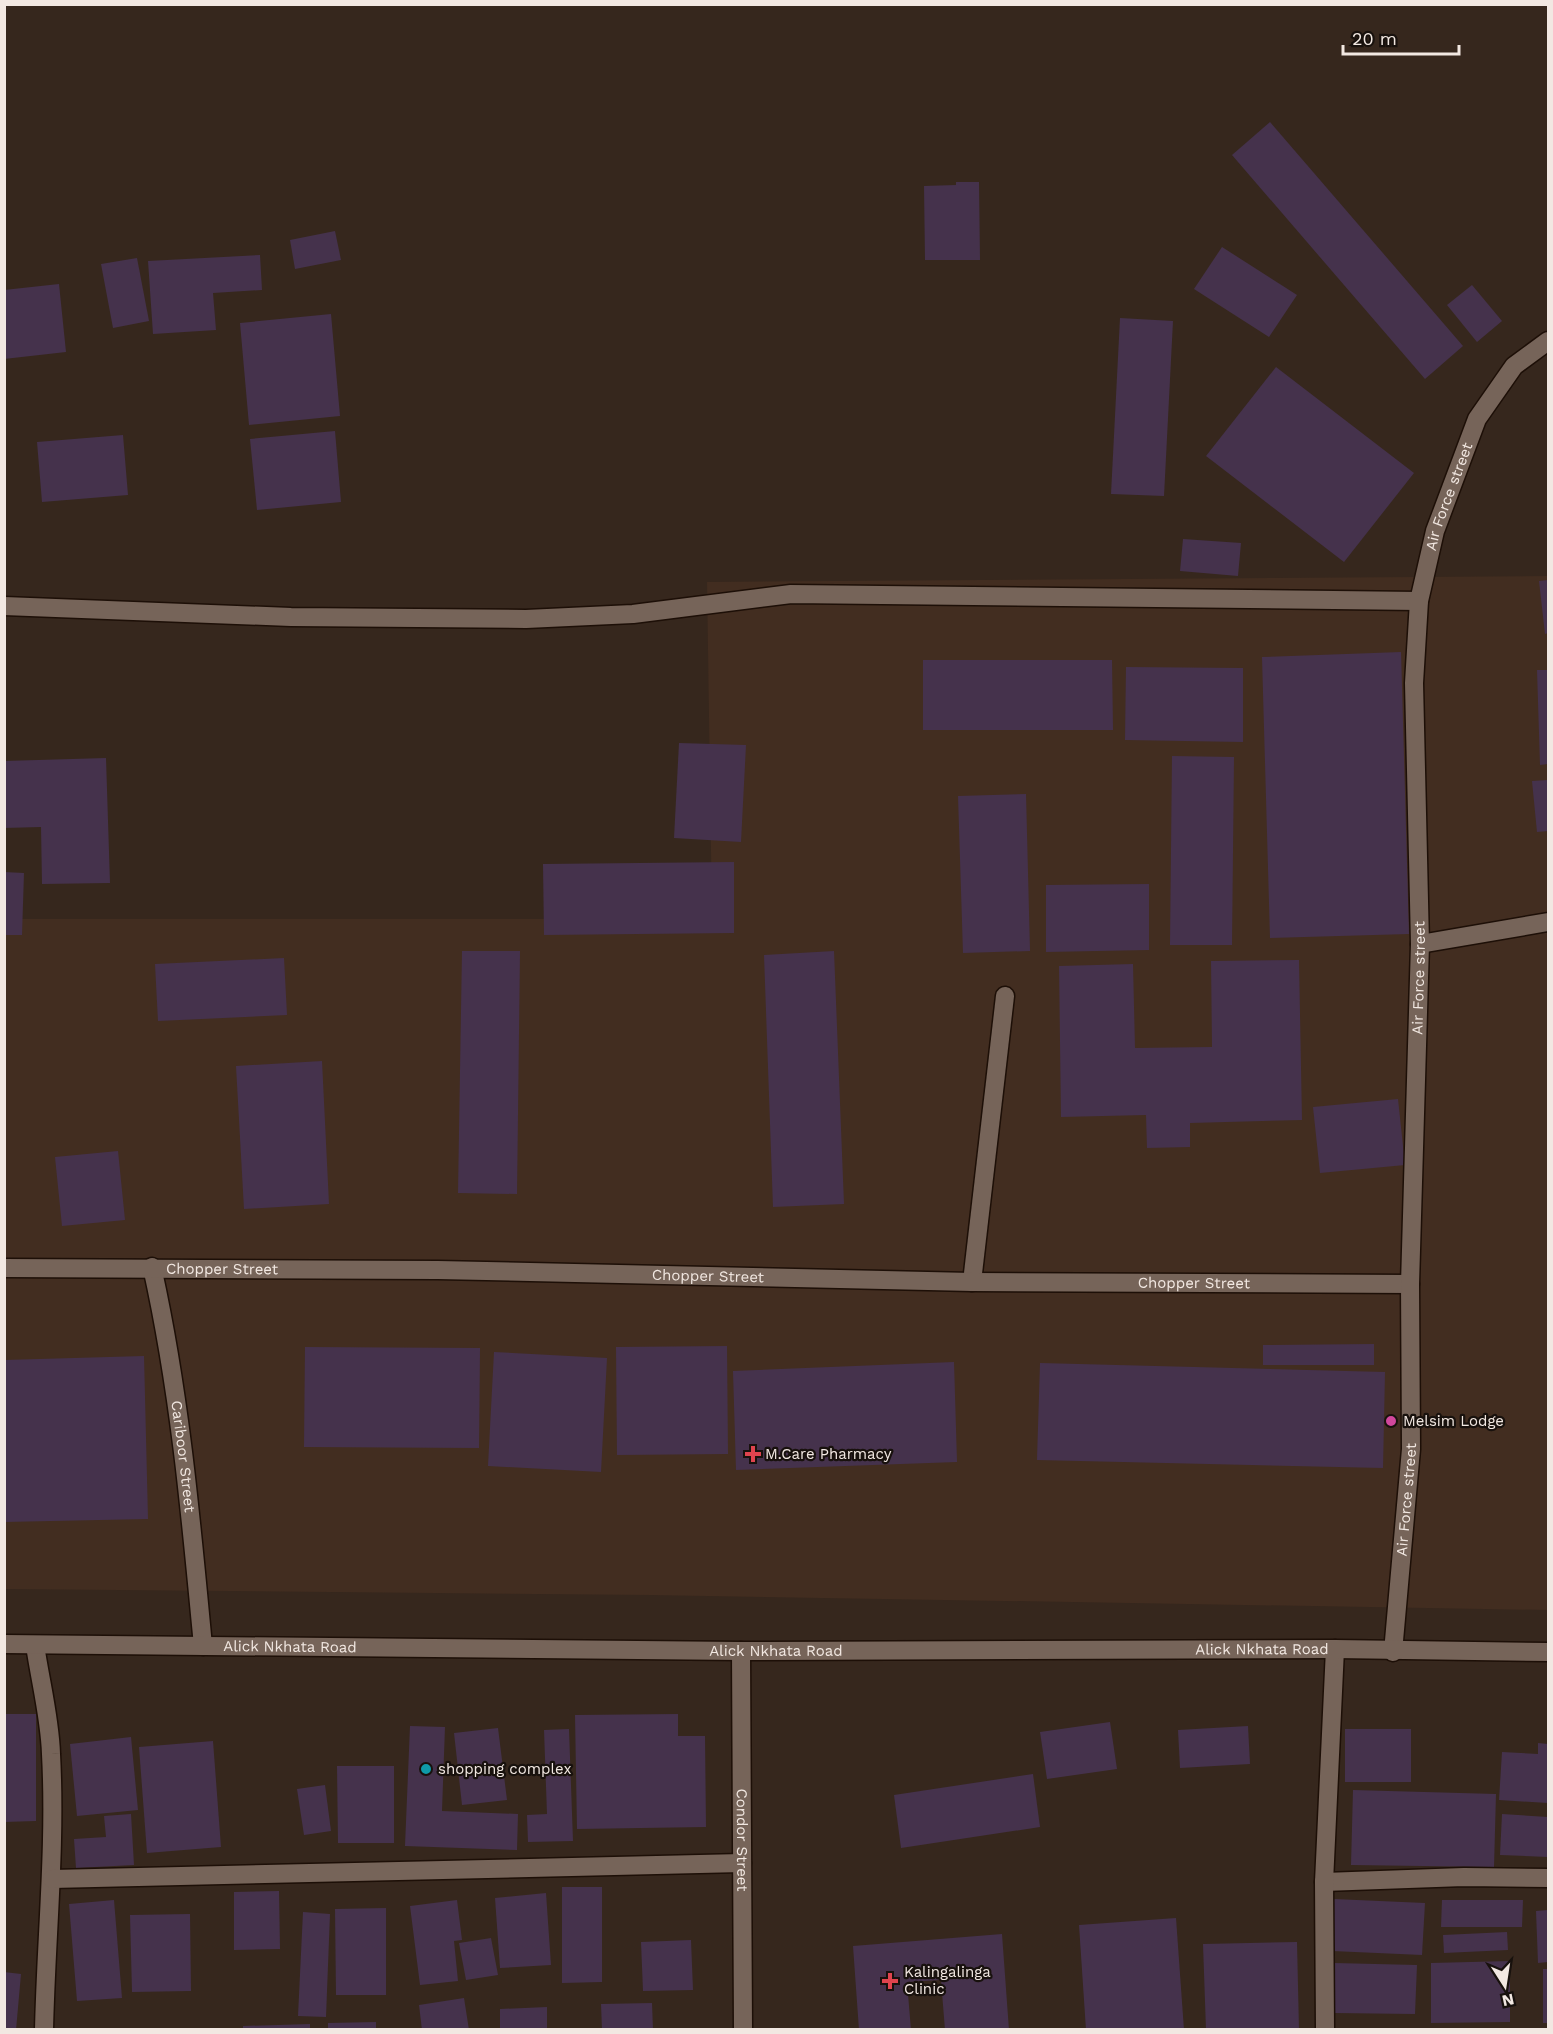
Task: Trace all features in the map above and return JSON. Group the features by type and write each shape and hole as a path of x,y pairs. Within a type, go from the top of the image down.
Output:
{"street":[{"name":"Air Force street","path":"1393,1652 1411,1449 1410,1284 1420,944 1414,683 1419,602 1435,531 1478,419 1514,366 1548,341"},
{"path":"4,606 291,616 526,619 633,614 792,594 1419,602"},
{"path":"1420,944 1548,922"},
{"path":"972,1282 1005,996"},
{"name":"Cariboor Street","path":"153,1267 170,1346 183,1433 203,1646"},
{"name":"Chopper Street","path":"4,1268 438,1270 972,1282 1410,1284"},
{"name":"Alick Nkhata Road","path":"4,1644 741,1651 1335,1649 1393,1652 1548,1652"},
{"path":"35,1645 51,1752 52,1879 45,1962 44,2030"},
{"path":"1325,2030 1324,1882 1335,1649"},
{"name":"Condor Street","path":"741,1651 743,2030"},
{"path":"52,1879 742,1863"},
{"path":"1324,1882 1464,1877 1548,1878"}],"shaded area":[{"path":"1548,576 1548,1610 649,1595 5,1589 5,919 712,919 707,582"}],"building":[{"path":"1270,122 1463,346 1425,379 1232,155"},
{"path":"956,182 979,182 980,260 925,260 924,186 956,185"},
{"path":"335,231 341,260 295,269 290,240"},
{"path":"1222,247 1297,295 1269,337 1194,289"},
{"path":"260,255 262,290 213,293 216,330 153,334 148,261"},
{"path":"137,258 149,321 113,328 101,264"},
{"path":"59,284 66,352 4,359 4,290"},
{"path":"1472,285 1502,321 1477,342 1447,305"},
{"path":"331,314 340,416 249,425 240,323"},
{"path":"1120,318 1173,321 1164,496 1111,494"},
{"path":"1276,367 1414,473 1344,562 1206,456"},
{"path":"335,431 341,502 257,510 250,439"},
{"path":"123,435 128,495 42,502 37,442"},
{"path":"1183,539 1241,543 1238,576 1180,571"},
{"path":"1548,580 1548,633 1545,634 1539,581"},
{"path":"1401,652 1409,934 1270,938 1262,657"},
{"path":"923,660 1112,660 1113,730 923,730"},
{"path":"1126,667 1243,668 1243,742 1125,740"},
{"path":"1537,670 1548,670 1548,764 1540,765"},
{"path":"679,743 746,745 741,842 674,838"},
{"path":"1172,756 1234,757 1232,945 1170,945"},
{"path":"106,758 110,883 42,884 41,827 4,828 4,761"},
{"path":"1548,780 1548,831 1537,832 1532,781"},
{"path":"1026,794 1030,951 963,953 958,796"},
{"path":"734,862 734,933 544,935 543,864"},
{"path":"4,872 24,873 22,935 4,935"},
{"path":"1149,884 1149,950 1046,952 1046,885"},
{"path":"462,951 520,951 517,1194 458,1193"},
{"path":"834,951 844,1204 773,1207 764,955"},
{"path":"284,958 287,1015 158,1021 155,964"},
{"path":"1299,960 1302,1120 1190,1123 1190,1147 1147,1148 1146,1115 1061,1117 1059,966 1133,964 1135,1048 1212,1047 1211,961"},
{"path":"322,1061 329,1204 244,1209 236,1066"},
{"path":"1398,1099 1405,1165 1320,1173 1313,1107"},
{"path":"118,1151 125,1220 62,1226 55,1157"},
{"path":"1374,1344 1374,1365 1263,1365 1263,1345"},
{"path":"727,1346 728,1454 617,1455 616,1347"},
{"path":"305,1347 480,1348 479,1448 304,1447"},
{"path":"494,1352 607,1358 601,1472 488,1466"},
{"path":"144,1356 148,1519 4,1522 4,1360"},
{"path":"954,1362 957,1462 736,1470 733,1371"},
{"path":"1040,1363 1385,1372 1383,1468 1037,1460"},
{"path":"4,1714 36,1714 36,1821 4,1822"},
{"path":"678,1714 678,1736 705,1736 706,1827 577,1829 575,1715"},
{"path":"1110,1722 1117,1769 1047,1779 1040,1732"},
{"name":"shopping complex","path":"410,1726 445,1727 442,1811 518,1814 517,1850 405,1846"},
{"path":"1248,1726 1250,1764 1180,1768 1178,1730"},
{"path":"498,1728 507,1800 462,1805 454,1733"},
{"path":"569,1729 573,1841 528,1842 527,1815 547,1814 544,1730"},
{"path":"1345,1729 1411,1729 1411,1782 1345,1782"},
{"path":"131,1737 138,1810 77,1816 70,1744"},
{"path":"213,1741 221,1847 147,1853 139,1747"},
{"path":"1538,1743 1548,1744 1548,1803 1499,1800 1502,1752 1538,1754"},
{"path":"337,1766 394,1766 394,1843 338,1843"},
{"path":"1033,1774 1040,1827 901,1848 894,1795"},
{"path":"325,1785 331,1831 304,1835 297,1789"},
{"path":"1353,1790 1496,1794 1494,1867 1351,1865"},
{"path":"131,1814 134,1865 76,1868 74,1839 106,1837 104,1816"},
{"path":"1502,1814 1548,1817 1548,1857 1500,1855"},
{"path":"562,1887 602,1887 602,1982 562,1983"},
{"path":"279,1891 280,1949 234,1950 234,1892"},
{"path":"546,1893 551,1965 500,1968 495,1898"},
{"path":"1334,1899 1425,1903 1422,1955 1332,1951"},
{"path":"114,1900 122,1998 77,2001 69,1904"},
{"path":"457,1900 462,1940 454,1941 458,1981 420,1985 410,1906"},
{"path":"1442,1900 1523,1900 1522,1927 1441,1927"},
{"path":"386,1908 386,1995 336,1995 335,1909"},
{"path":"1548,1910 1548,1962 1538,1963 1536,1911"},
{"path":"303,1912 330,1914 326,2017 298,2016"},
{"path":"190,1914 191,1991 132,1992 130,1915"},
{"path":"1176,1918 1184,2030 1086,2030 1079,1925"},
{"path":"1507,1932 1508,1950 1444,1953 1443,1935"},
{"name":"Kalingalinga Clinic","path":"1002,1934 1009,2030 945,2030 941,1980 907,1982 911,2030 859,2030 853,1946"},
{"path":"491,1938 498,1975 466,1980 459,1943"},
{"path":"691,1940 693,1990 643,1991 641,1942"},
{"path":"1297,1942 1299,2030 1206,2030 1203,1944"},
{"path":"1510,1961 1510,2022 1431,2023 1431,1963"},
{"path":"1334,1963 1417,1965 1415,2014 1333,2013"},
{"path":"1543,1969 1548,1969 1548,2023 1543,2023"},
{"path":"4,1972 21,1974 16,2030 4,2030"},
{"path":"464,1998 469,2030 422,2030 419,2005"},
{"path":"652,2003 653,2030 602,2030 601,2004"},
{"path":"547,2007 547,2030 500,2030 500,2009"},
{"path":"376,2022 376,2030 328,2030 328,2023"},
{"path":"310,2024 310,2030 243,2030 243,2026"}],"place":[{"name":"Melsim Lodge","path":"1391,1421"},
{"name":"M.Care Pharmacy","path":"753,1454"},
{"name":"shopping complex","path":"426,1769"},
{"name":"Kalingalinga Clinic","path":"890,1981"}]}
